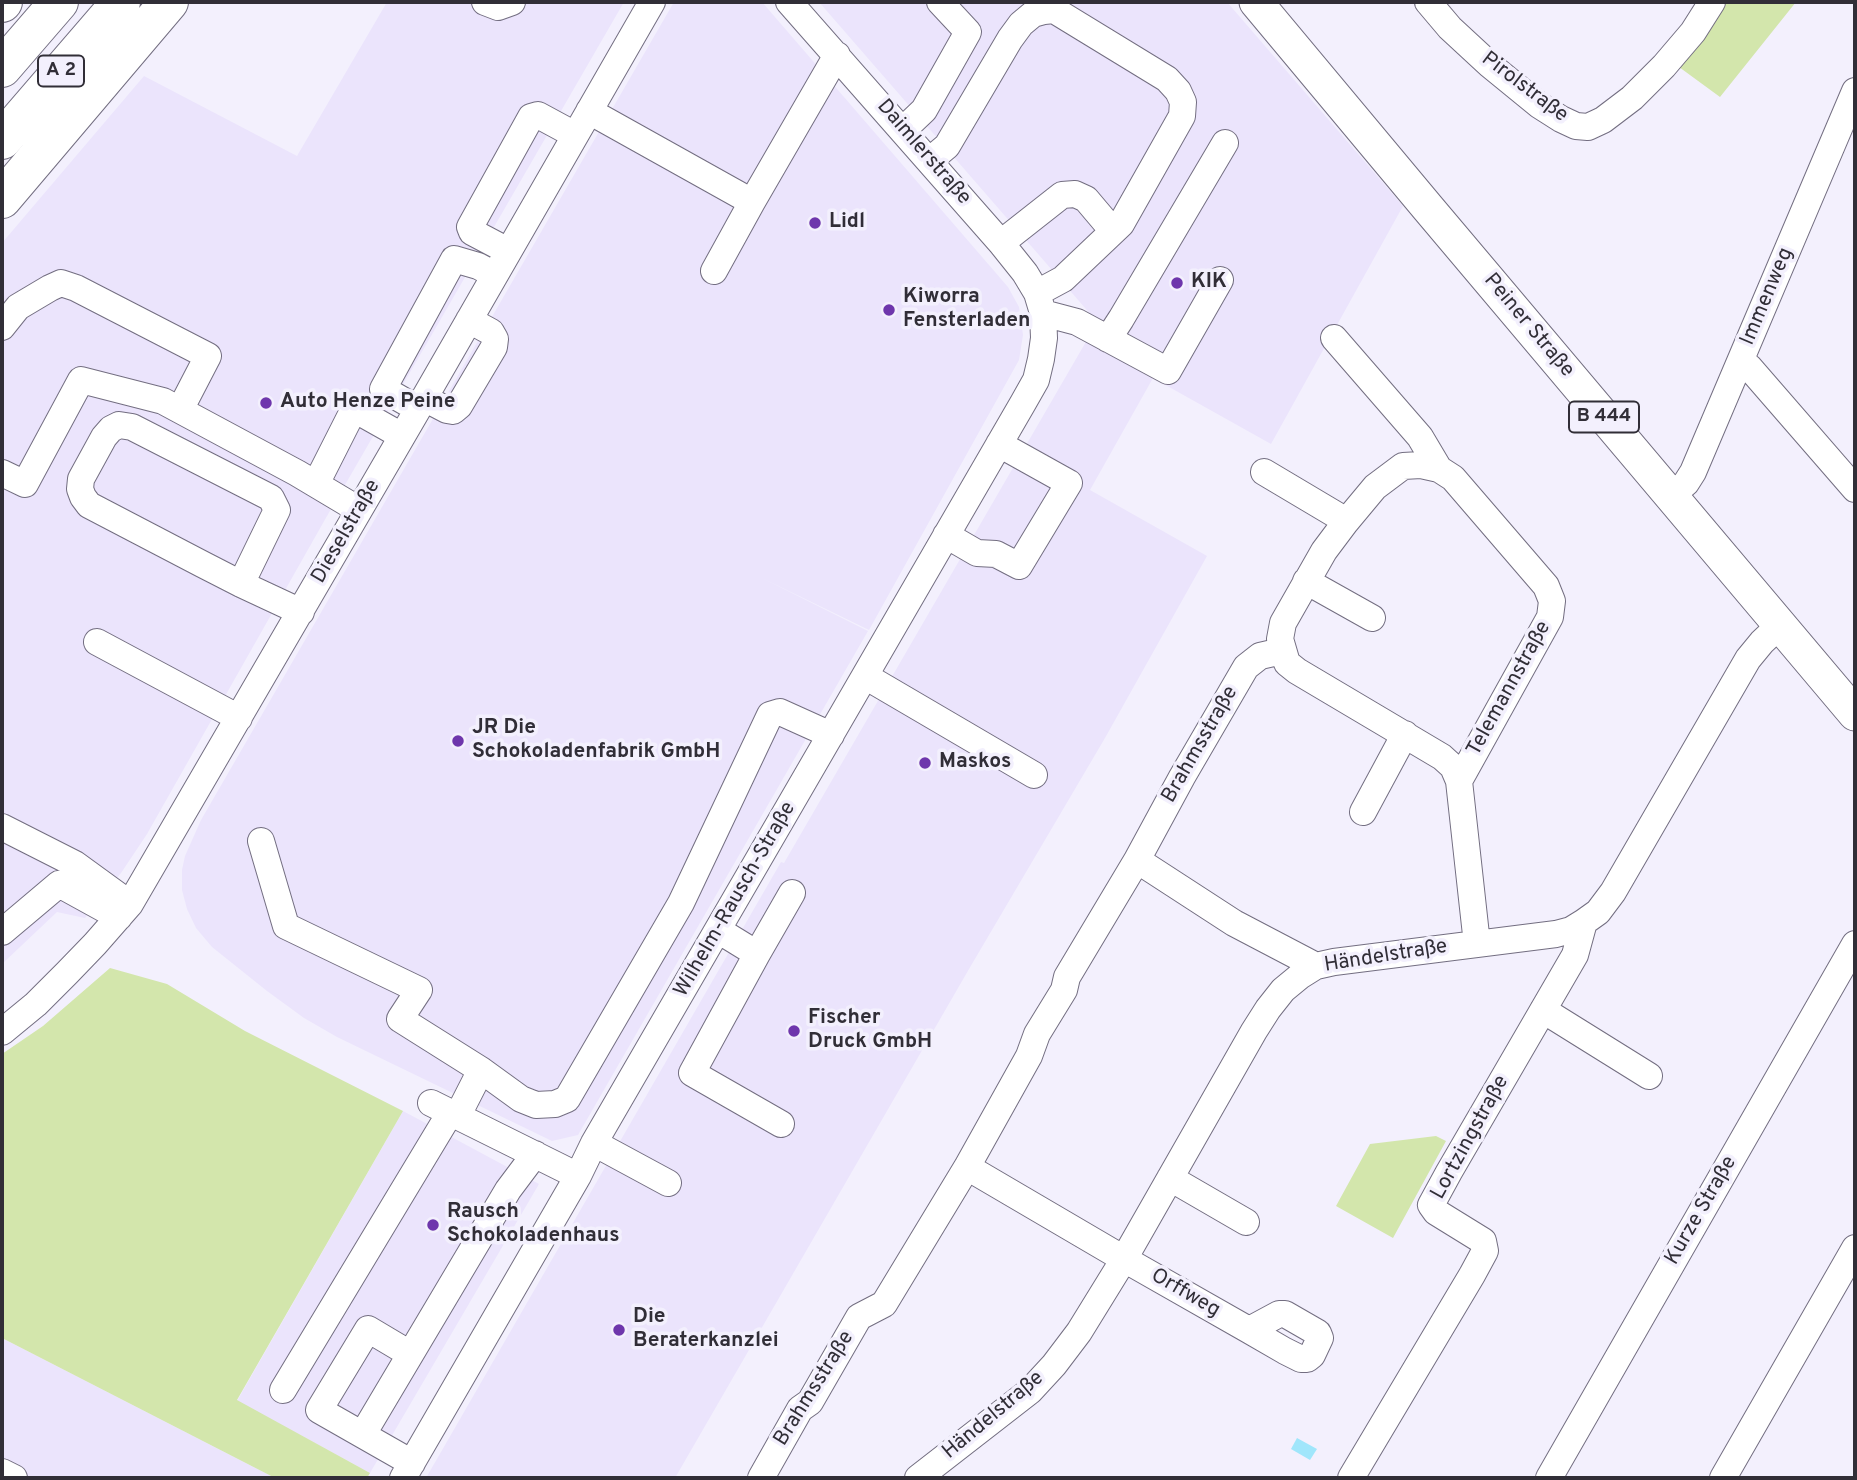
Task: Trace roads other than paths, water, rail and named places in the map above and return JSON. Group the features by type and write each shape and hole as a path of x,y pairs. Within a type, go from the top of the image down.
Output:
{"highway":[{"name":"A 2","path":"2,68 59,2"},
{"name":"A 2","path":"2,140 121,2"},
{"path":"2,199 169,2"}],"main road":[{"name":"Peiner Straße","path":"1256,2 1855,714"}],"street":[{"path":"485,2 498,7 512,2"},
{"name":"Dieselstraße","path":"2,1032 36,1004 125,911 301,612 652,2"},
{"name":"Daimlerstraße","path":"789,2 1001,243 1025,273 1040,303"},
{"path":"903,130 923,110 968,32 940,2"},
{"name":"Pirolstraße","path":"1428,2 1470,47 1539,105 1576,126 1588,127 1622,106 1656,74 1693,32 1712,2"},
{"path":"929,161 947,146 1021,24 1033,14 1054,10 1167,79 1178,91 1183,102 1182,116 1121,224 1040,303 1168,371 1220,280"},
{"path":"714,271 837,55"},
{"name":"Immenweg","path":"1671,496 1686,483 1693,471 1855,90"},
{"path":"589,111 751,202"},
{"path":"508,251 472,232 470,227 531,117 538,115 575,135"},
{"path":"1108,339 1225,143"},
{"path":"1001,243 1062,195 1075,194 1086,199 1113,231"},
{"path":"469,320 491,332 495,339 494,347 459,406 453,411 383,389 454,259 478,266 495,275"},
{"path":"2,327 18,307 50,288 61,283 76,288 208,356 180,410"},
{"name":"Wilhelm-Rausch-Straße","path":"408,1471 578,1176 594,1143 1035,380 1044,338 1040,303"},
{"name":"Telemannstraße","path":"1334,338 1420,437 1440,469 1453,478 1546,586 1552,601 1550,617 1459,781"},
{"path":"1739,364 1749,368 1855,489"},
{"path":"2,472 25,484 81,380 163,401 359,510"},
{"path":"316,484 354,409 402,436"},
{"path":"241,584 277,510 271,498 132,427 119,425 111,429 81,479 80,489 89,505 241,584 301,612"},
{"path":"946,535 977,553 996,554 1019,566 1069,483 999,444"},
{"path":"1282,651 1280,639 1283,623 1306,581 1324,551 1376,487 1404,466 1421,465 1440,469"},
{"path":"1264,472 1338,516 1345,523"},
{"path":"1306,581 1372,618"},
{"name":"Händelstraße","path":"918,1478 1020,1399 1054,1365 1079,1332 1268,1009 1283,990 1316,966 1351,959 1556,934 1571,930 1598,912 1613,892 1748,659 1780,625"},
{"path":"97,642 239,718"},
{"name":"Telemannstraße","path":"1282,651 1287,663 1297,671 1405,734 1442,757 1452,767 1459,781 1477,944"},
{"name":"Brahmsstraße","path":"761,1478 800,1409 810,1402 859,1317 884,1304 967,1167 1064,990 1067,977 1137,860 1246,667 1261,656 1282,651"},
{"path":"865,676 1034,775"},
{"path":"261,841 286,926 419,990 400,1019 481,1070 521,1099 536,1105 555,1104 567,1098 681,903 770,715 780,712 831,735"},
{"path":"1363,812 1405,734"},
{"path":"2,827 75,864 125,911"},
{"path":"1137,860 1234,923 1316,966"},
{"path":"2,932 59,884 125,911"},
{"path":"781,1124 692,1073 792,893"},
{"name":"Lortzingstraße","path":"1352,1478 1485,1251 1483,1241 1436,1212 1431,1205 1575,955 1584,922"},
{"path":"718,930 757,954"},
{"name":"Kurze Straße","path":"1549,1478 1855,944"},
{"path":"1543,1010 1649,1076"},
{"path":"282,1390 446,1111 481,1070"},
{"path":"446,1111 578,1176"},
{"path":"594,1143 668,1183"},
{"path":"363,1434 508,1190 535,1154"},
{"path":"967,1167 1124,1259"},
{"path":"1170,1178 1246,1222"},
{"path":"1723,1478 1855,1248"},
{"name":"Orffweg","path":"1124,1259 1247,1329"},
{"path":"408,1471 363,1434 319,1410 368,1329 410,1354"},
{"path":"2,1472 14,1478"}],"water":[{"path":"1297,1438 1317,1449 1310,1460 1291,1449"}],"place":[{"name":"Lidl","path":"815,223"},
{"name":"KIK","path":"1177,283"},
{"name":"Kiworra Fensterladen","path":"889,310"},
{"name":"Auto Henze Peine","path":"266,403"},
{"name":"JR Die Schokoladenfabrik GmbH","path":"458,741"},
{"name":"Maskos","path":"925,763"},
{"name":"Fischer Druck GmbH","path":"794,1031"},
{"name":"Rausch Schokoladenhaus","path":"433,1225"},
{"name":"Die Beraterkanzlei","path":"619,1330"}]}
